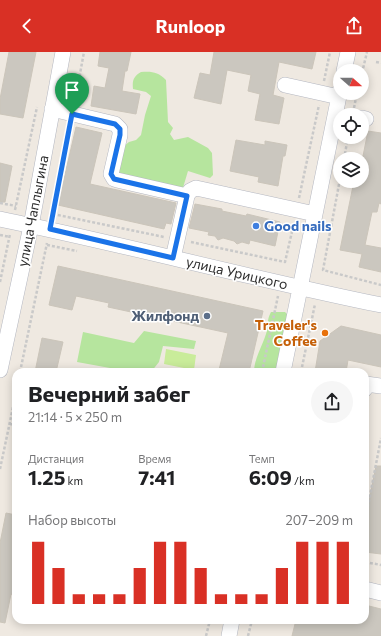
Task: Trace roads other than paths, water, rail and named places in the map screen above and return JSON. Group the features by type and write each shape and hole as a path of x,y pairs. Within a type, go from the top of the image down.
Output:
{"street":[{"name":"улица Чаплыгина","path":"0,370 31,226 64,52"},
{"path":"345,64 348,52"},
{"path":"285,85 321,93 333,94"},
{"path":"52,109 115,124 118,127 120,135 111,174 114,179 187,196"},
{"path":"284,368 315,214 333,139"},
{"path":"173,258 187,196 190,191 196,188 315,214"},
{"name":"улица Урицкого","path":"6,220 300,288 381,305"},
{"path":"369,384 381,386"},
{"path":"369,590 381,593"},
{"path":"229,636 231,624"}],"place":[{"name":"Good nails","path":"256,226"},
{"name":"Жилфонд","path":"207,316"},
{"name":"Traveler's Coffee","path":"325,333"}]}
